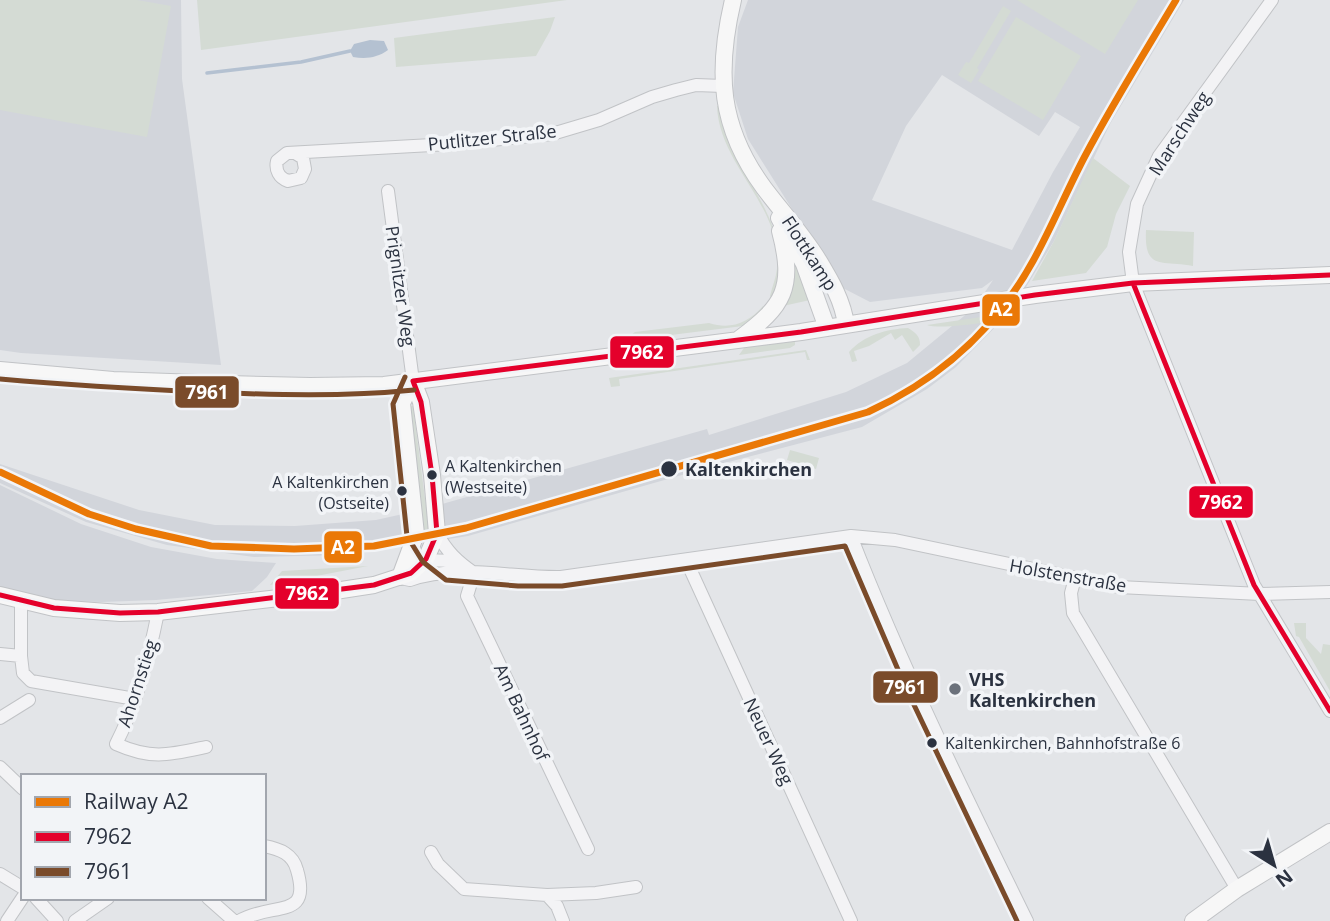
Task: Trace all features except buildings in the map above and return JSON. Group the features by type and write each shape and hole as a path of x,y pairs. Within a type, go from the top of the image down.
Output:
{"main road":[{"name":"Flottkamp","path":"733,0 725,34 723,86 725,108 735,137 742,156 802,235 834,285 846,325"},
{"name":"Flottkamp","path":"764,187 773,209 804,264 827,328"},
{"path":"737,341 775,310 782,296 786,263 773,209"},
{"path":"0,370 113,380 267,386 384,384 737,341 1035,295 1133,283 1330,275"},
{"path":"0,595 54,608 158,612 374,585 402,572 411,573 429,558 437,533 421,402 413,381"},
{"path":"402,572 416,534 402,404 413,381"},
{"path":"1192,921 1237,889 1330,832"}],"street":[{"name":"Marschweg","path":"1272,0 1160,156 1137,204 1129,252 1133,283 1254,585 1330,710"},
{"name":"Putlitzer Straße","path":"295,153 450,144 552,134 599,120 652,97 676,90 696,86 723,86"},
{"name":"Prignitzer Weg","path":"388,191 413,381"},
{"path":"437,533 457,561 474,573"},
{"path":"416,534 429,558 447,571"},
{"name":"Holstenstraße","path":"851,536 895,540 1119,587 1260,594 1330,592"},
{"path":"402,572 410,580 447,571 519,577 561,577 851,536 875,598 1027,921"},
{"path":"429,558 457,561"},
{"name":"Neuer Weg","path":"686,560 851,921"},
{"name":"Am Bahnhof","path":"474,573 467,596 588,849"},
{"path":"1075,578 1070,593 1073,613 1237,889"},
{"path":"21,600 23,673 31,681 135,699"},
{"name":"Ahornstieg","path":"158,612 149,655 129,719 116,744 137,753 157,756 206,747"},
{"path":"0,654 21,656"},
{"path":"0,718 29,700"},
{"path":"0,767 21,787"},
{"path":"210,900 236,921 249,915 290,909 298,905 301,899 300,882 295,862 284,851 266,846"},
{"path":"431,852 438,864 464,889 547,895 636,887"},
{"path":"0,874 21,887"},
{"path":"547,895 563,921"},
{"path":"7,921 21,900"},
{"path":"38,900 57,921"},
{"path":"75,921 105,900"}],"shaded area":[{"path":"0,0 181,0 182,79 221,365 0,350"},
{"path":"0,0 137,0 171,6 147,137 0,110"},
{"path":"197,0 567,0 201,50"},
{"path":"748,0 1184,0 1110,124 1054,241 1012,310 956,367 927,389 862,427 468,536 342,555 254,557 167,545 86,522 0,483 0,464 139,510 215,525 295,526 376,520 421,510 707,429 709,435 846,392 907,363 975,307 993,280 982,288 870,302 841,287 748,139 733,93 738,27","holes":["942,75 1039,136 1055,112 1080,127 1012,250 872,200 906,126"]},
{"path":"1017,0 1138,0 1105,54"},
{"path":"1003,6 1011,11 971,83 958,75 966,62 969,63"},
{"path":"555,17 536,56 396,67 394,38"},
{"path":"1016,17 1081,56 1043,120 978,81"},
{"path":"717,106 725,131 772,224 778,248 779,272 772,298 770,296 777,269 777,247 771,226 728,148 720,128"},
{"path":"1093,158 1130,186 1116,214 1107,247 1086,273 1032,281 1054,241"},
{"path":"1146,230 1194,232 1193,266 1164,263 1152,258 1146,243"},
{"path":"791,256 810,300 783,306"},
{"path":"763,306 767,308 757,319 743,326 631,340 630,336 635,332 709,323 725,326 739,324"},
{"path":"1015,312 999,319 972,324 927,325"},
{"path":"908,328 917,335 920,342 913,352 902,335 895,340 891,333 854,351 857,361 852,362 849,352 862,341 884,332"},
{"path":"795,341 795,345 790,348 739,355 744,348"},
{"path":"806,350 810,360 807,360 805,352 619,379 620,386 611,387 609,378"},
{"path":"413,406 429,529 422,530 418,476 407,407"},
{"path":"790,450 819,458 816,469 787,460"},
{"path":"0,485 81,524 151,547 217,559 276,563 267,577 252,591 102,602 55,601 0,590"},
{"path":"368,566 270,585 282,571"},
{"path":"1294,623 1306,623 1306,638 1321,654 1323,644 1330,645 1330,691 1296,636"}],"water":[{"path":"370,40 384,41 388,50 371,57 353,57 350,51 354,44"}],"waterway":[{"path":"207,73 301,62 350,51"}],"rail line":[{"name":"A2","path":"0,472 89,514 136,529 211,546 294,549 374,546 466,528 868,412 894,399 942,368 963,350 1001,309 1033,261 1096,136 1176,0"}],"transit line":[{"name":"7962","path":"413,381 801,332 1035,295 1133,283 1330,275"},
{"name":"7962","path":"1133,283 1254,585 1330,711"},
{"name":"7961","path":"405,377 393,404 407,536 423,562 446,580 518,586 562,586 845,546 905,686 1017,921"},
{"name":"7961","path":"0,379 256,394 414,390"},
{"name":"7962","path":"0,595 54,608 120,613 158,612 374,585 411,573 426,559 437,533 421,402 413,381"}],"place":[{"name":"Kaltenkirchen","path":"669,469"},
{"name":"A Kaltenkirchen (Westseite)","path":"432,475"},
{"name":"A Kaltenkirchen (Ostseite)","path":"402,491"},
{"name":"VHS Kaltenkirchen","path":"955,689"},
{"name":"Kaltenkirchen, Bahnhofstraße 6","path":"932,743"}]}
